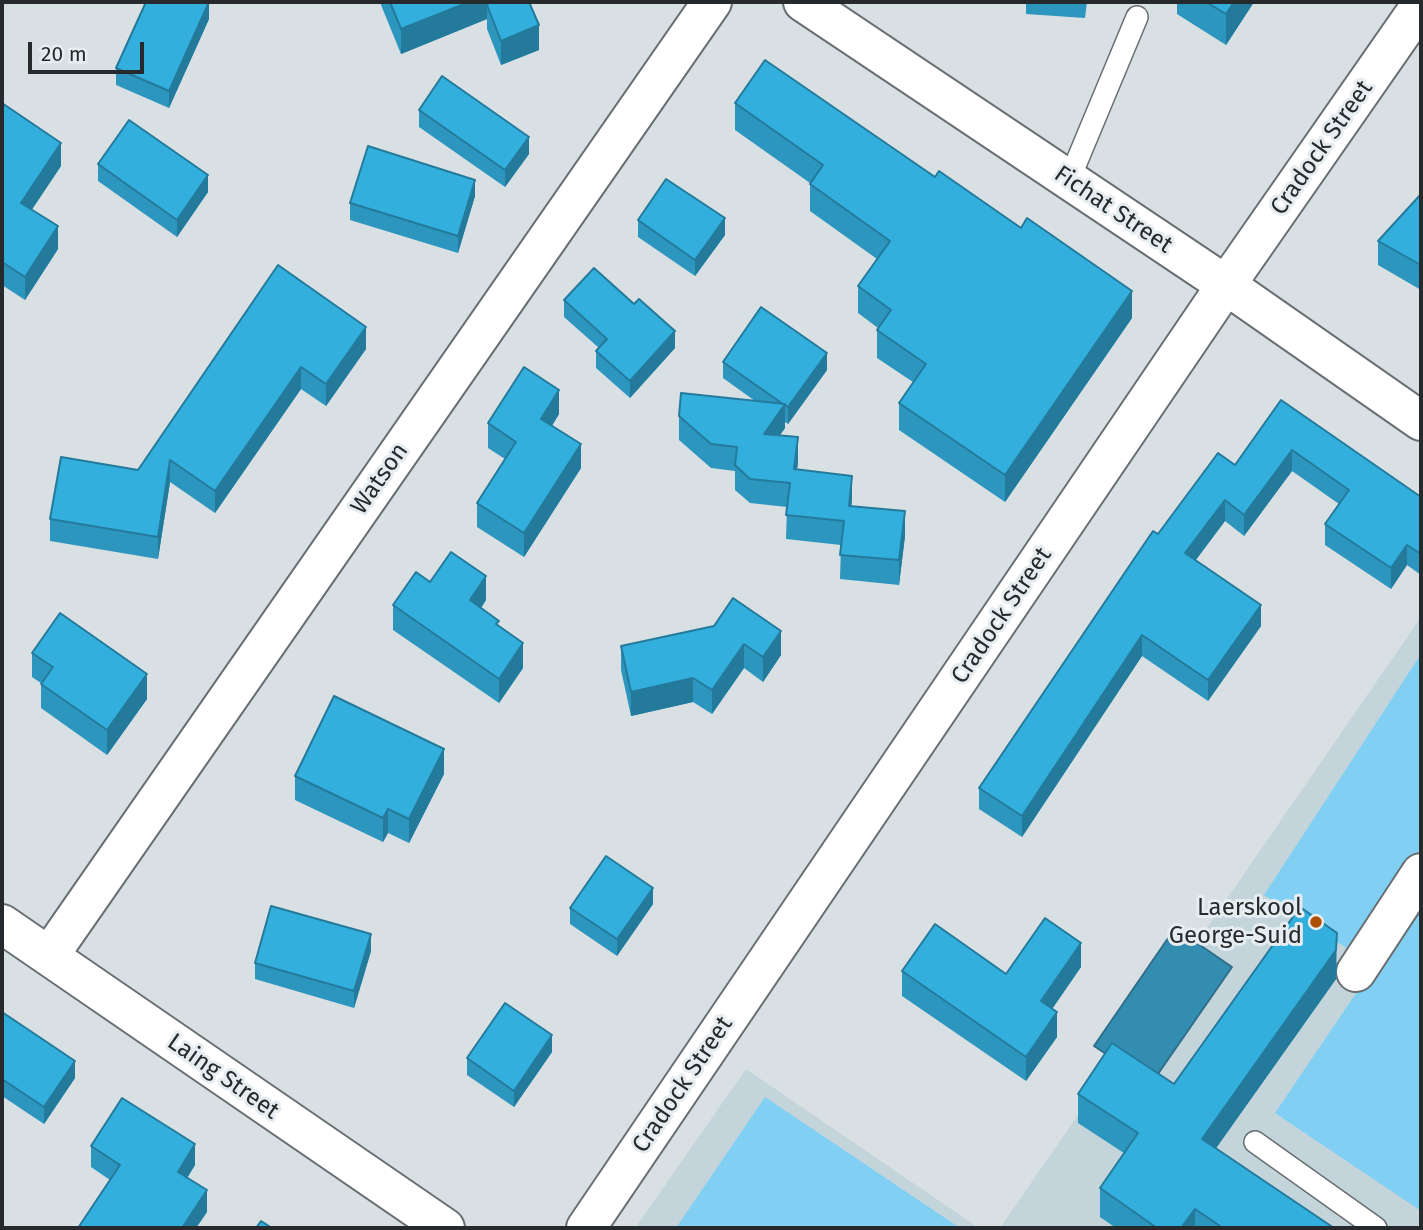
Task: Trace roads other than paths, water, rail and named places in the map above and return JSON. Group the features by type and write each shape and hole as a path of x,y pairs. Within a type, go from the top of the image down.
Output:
{"street":[{"name":"Watson","path":"49,956 712,2"},
{"name":"Fichat Street","path":"803,2 1226,285 1421,421"},
{"name":"Cradock Street","path":"586,1228 1226,285 1421,5"},
{"path":"1356,972 1421,873"},
{"name":"Laing Street","path":"2,924 445,1228"}],"lane":[{"path":"1069,180 1137,17"},
{"path":"1255,1142 1376,1228"}],"place":[{"name":"Laerskool George-Suid","path":"1316,922"}]}
